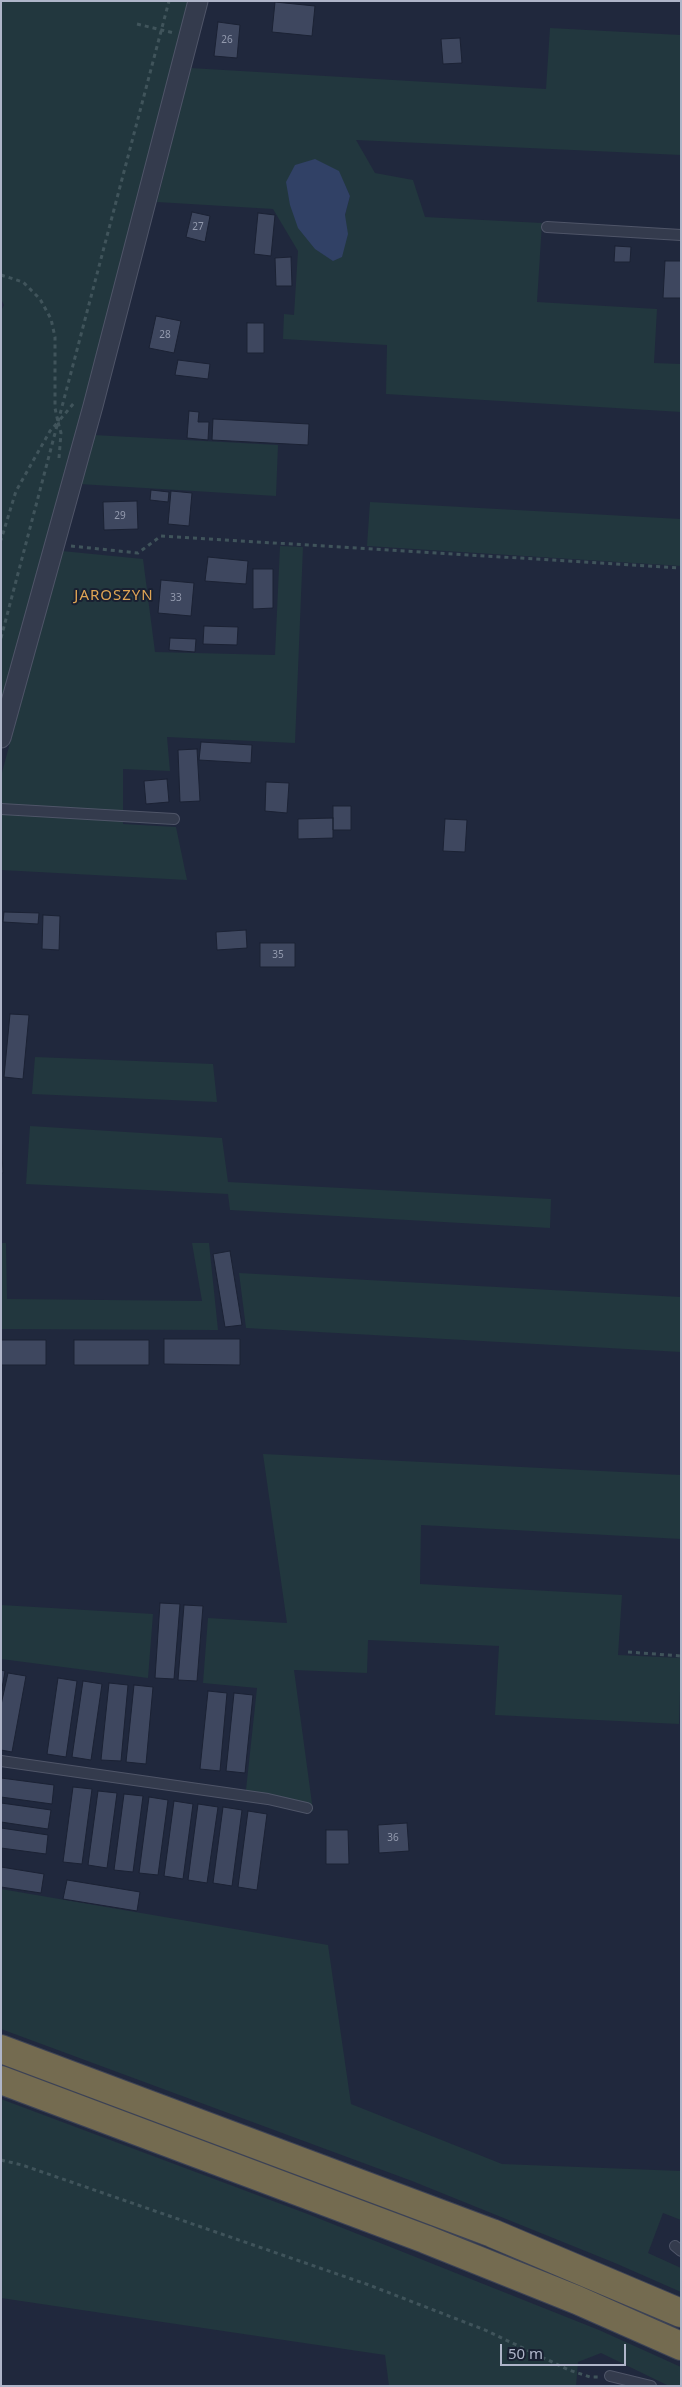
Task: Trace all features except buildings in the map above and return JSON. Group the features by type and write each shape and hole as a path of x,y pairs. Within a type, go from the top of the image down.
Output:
{"highway":[{"path":"1,2049 483,2230 681,2313"},
{"path":"1,2080 425,2239 577,2300 681,2346"}],"street":[{"path":"1,738 94,406 198,1"}],"lane":[{"path":"547,227 681,235"},
{"path":"1,809 174,820"},
{"path":"1,1761 268,1799 307,1808"},
{"path":"610,2376 652,2386"}],"path":[{"path":"1,638 169,1"},
{"path":"137,24 162,30"},
{"path":"1,275 23,282 40,299 51,319 55,337 55,408 58,422"},
{"path":"1,540 16,491 50,431 58,422"},
{"path":"55,544 138,553 161,536 681,568"},
{"path":"628,1652 681,1656"},
{"path":"1,2160 22,2165 368,2285 485,2330 590,2378 610,2376"}],"shaded area":[{"path":"1,1 190,1 96,370 1,710 1,311 4,305 1,299"},
{"path":"550,28 681,35 681,155 356,140 375,173 413,180 425,217 542,223 537,302 657,309 654,363 681,364 681,412 386,394 387,345 283,339 284,314 294,315 298,251 273,209 157,202 190,68 546,89","holes":["338,171 350,196 345,215"]},
{"path":"94,435 278,445 276,496 79,484"},
{"path":"370,502 681,519 681,566 367,546"},
{"path":"280,546 303,547 295,743 167,737 170,771 123,769 123,824 176,827 187,880 1,870 1,776 62,551 143,559 155,652 275,655"},
{"path":"35,1057 213,1064 217,1102 32,1094"},
{"path":"30,1126 222,1138 228,1182 551,1199 550,1228 230,1210 228,1194 26,1184"},
{"path":"1,1243 6,1243 7,1299 202,1301 192,1243 209,1243 218,1330 1,1329"},
{"path":"239,1273 681,1297 681,1352 246,1328"},
{"path":"263,1454 681,1475 681,1539 421,1525 420,1584 622,1595 618,1655 681,1658 679,1724 495,1715 499,1646 368,1640 367,1673 294,1670 313,1811 245,1799 257,1688 203,1683 208,1618 287,1623"},
{"path":"1,1605 153,1614 148,1678 1,1659"},
{"path":"1,1889 328,1945 351,2104 502,2164 681,2171 681,2220 663,2213 648,2253 681,2268 681,2292 615,2263 412,2181 1,2029"},
{"path":"1,2099 305,2213 599,2330 681,2367 681,2386 669,2386 601,2353 578,2362 576,2386 389,2386 385,2355 1,2298"}],"water":[{"path":"315,159 339,171 350,196 345,215 348,234 342,257 333,261 315,249 298,228 290,205 286,182 295,165"}],"district":[{"name":"JAROSZYN","path":"114,596"}]}
